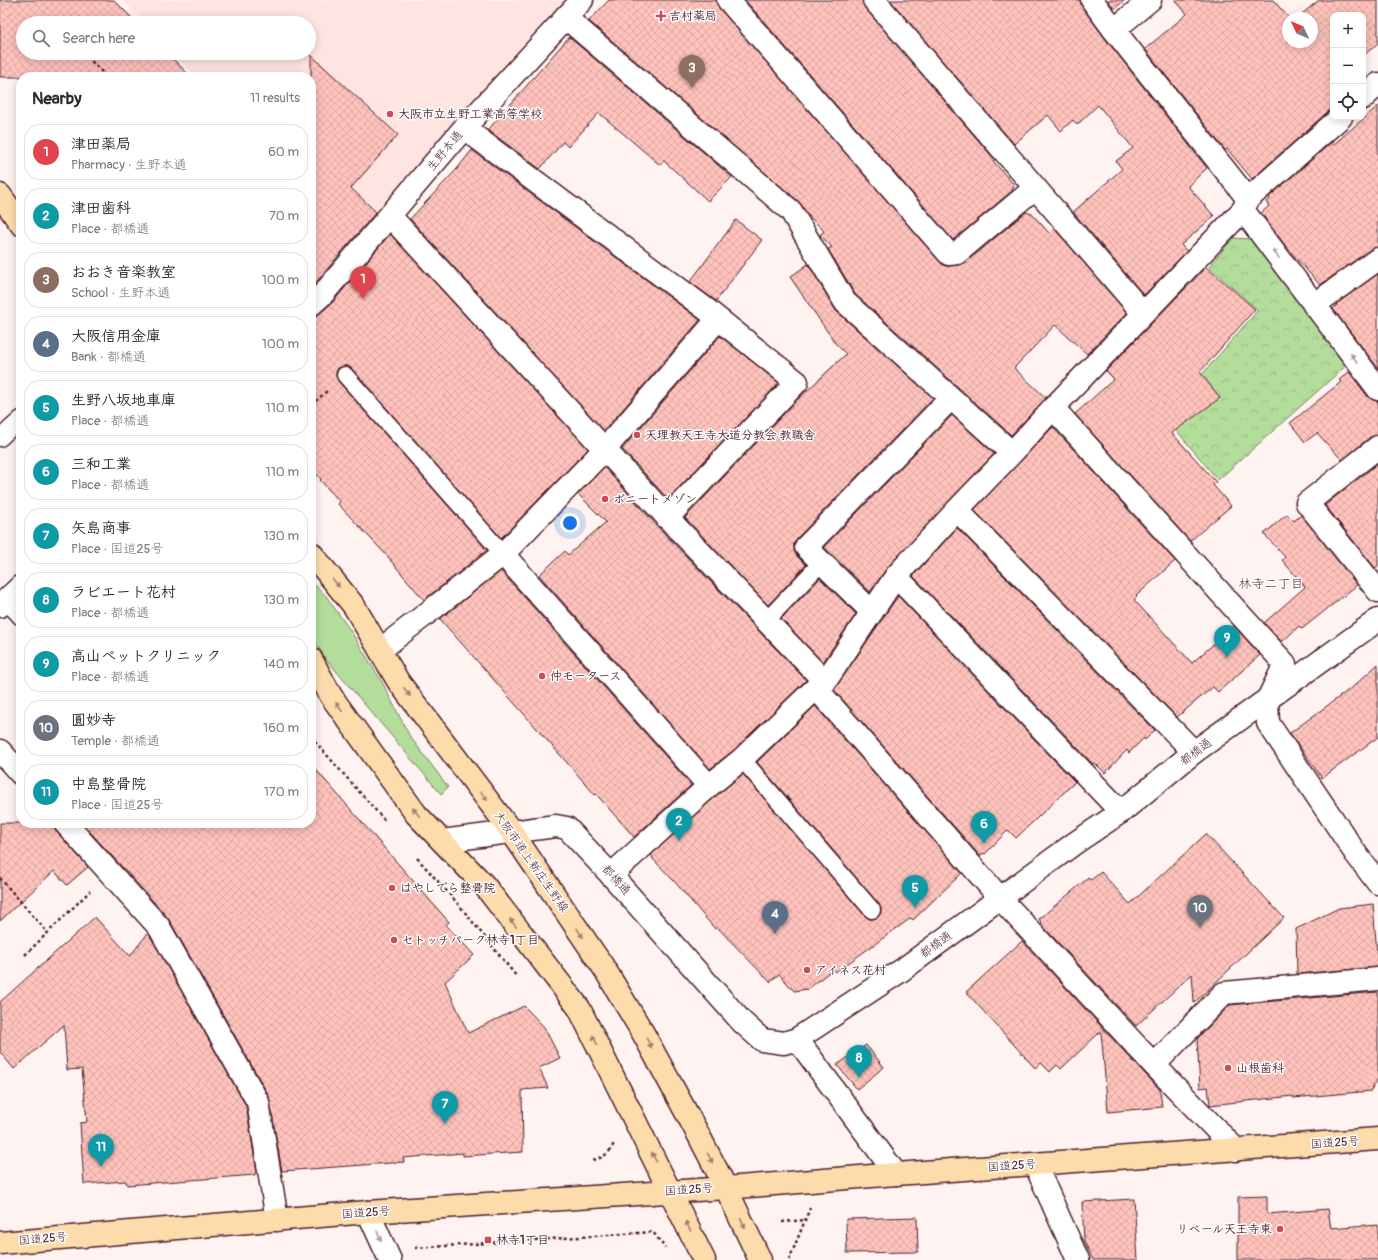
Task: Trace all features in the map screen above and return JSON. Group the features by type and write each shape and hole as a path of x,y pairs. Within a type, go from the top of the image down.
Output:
{"main road":[{"path":"0,195 16,217"},
{"name":"大阪市道上新庄生野線","path":"316,559 354,606 398,681 511,831 604,968 643,1034 726,1188 760,1260"},
{"path":"316,668 331,696 416,814 484,885 579,1008 704,1260"},
{"name":"国道25号","path":"0,1243 368,1212 726,1188 896,1174 1378,1139"}],"street":[{"name":"生野本通","path":"316,300 464,128 582,0"},
{"path":"728,0 949,254 957,253 1035,188"},
{"path":"874,0 1143,313"},
{"path":"1092,0 1245,205 1314,304 1378,389"},
{"path":"1114,30 1150,0"},
{"path":"565,17 791,211 845,302 1012,453"},
{"path":"1366,95 1378,84"},
{"path":"611,875 709,786 742,759 820,685 896,576 1245,205 1338,120"},
{"path":"464,128 718,319 797,382 667,518"},
{"path":"390,216 667,518 766,621 1000,898 1154,1065 1236,1150"},
{"path":"1314,304 1378,260"},
{"path":"380,650 503,554 604,449 718,319"},
{"path":"872,612 806,547 951,398"},
{"path":"1053,408 1285,664 1267,701 1268,723 1356,854 1378,883"},
{"path":"1378,447 1307,503 1378,591"},
{"path":"957,510 1194,752"},
{"path":"503,554 709,786"},
{"path":"896,576 1121,812"},
{"path":"3,604 16,591"},
{"name":"都橋通","path":"442,841 556,826 567,828 742,1022 762,1040 784,1043 797,1039 902,970 1074,843 1121,812 1194,752 1378,620"},
{"path":"0,751 16,769"},
{"path":"69,828 159,927 258,1102 277,1220"},
{"path":"1154,1065 1224,993 1378,979"},
{"path":"797,1039 896,1174"},
{"path":"1035,1164 1078,1260"},
{"path":"368,1212 388,1255"}],"lane":[{"path":"345,375 503,554"},
{"path":"0,438 16,424"},
{"path":"766,621 822,562"},
{"path":"3,604 16,613"},
{"path":"742,759 872,910"}],"path":[{"path":"90,60 102,72"},
{"path":"316,743 386,822"},
{"path":"417,858 459,905 518,977"},
{"path":"25,955 109,872"},
{"path":"0,878 47,932"},
{"path":"592,1160 601,1159 612,1148 615,1141"},
{"path":"789,1260 811,1206"},
{"path":"782,1222 805,1220"},
{"path":"388,1255 653,1232 666,1249"}],"shaded area":[{"name":"大阪市立生野工業高等学校","path":"123,0 571,0 378,216 316,155 316,72 191,72 180,60 316,60 316,16 138,16"}],"green space":[{"path":"1233,238 1250,239 1348,364 1218,480 1165,417 1258,310 1209,267"},
{"path":"316,586 326,596 352,633 382,682 409,735 448,787 441,794 325,658 316,643"}],"building":[{"path":"0,0 114,0 130,16 16,16 16,60 174,60 186,72 16,72 16,77 0,77"},
{"path":"609,0 716,0 719,8 945,266 965,263 1026,212 1032,214 1049,233 1054,228 1127,313 1087,354 1055,325 1014,368 1046,398 1011,435 855,294 828,249 832,247 820,235 824,231 809,216 799,202 589,21"},
{"path":"745,0 862,0 865,8 995,160 993,161 1014,185 1012,191 953,240"},
{"path":"890,0 1080,0 1082,7 1104,37 1207,168 1188,186 1214,216 1181,245 1187,251 1144,295 1073,212 1122,169 1116,161 1133,148 1098,105 1077,125 1073,120 1061,131 1048,115 1014,144"},
{"path":"1108,0 1125,0 1114,9"},
{"path":"1175,0 1273,0 1284,12 1282,12 1282,48 1318,48 1318,12 1304,12 1319,0 1378,0 1378,43 1366,53 1366,12 1330,12 1330,110 1252,179 1227,149 1225,150 1145,49 1187,14"},
{"path":"569,37 732,177 708,201 664,161 660,165 599,113 568,147 563,142 540,169 488,130"},
{"path":"311,60 316,60 398,135 351,188 376,212 316,282 316,72 311,72"},
{"path":"1378,106 1378,247 1371,249 1320,285 1288,249 1261,213 1269,206 1266,202 1270,199 1269,197 1333,141 1333,145 1362,120 1366,120 1366,116"},
{"path":"472,150 700,320 604,431 410,219 457,169"},
{"path":"736,220 762,240 716,301 690,282"},
{"path":"390,234 588,449 501,538 352,369 348,366 338,368 336,376 338,381 487,550 424,600 391,560 338,504 340,502 316,474 316,315 333,302"},
{"path":"808,264 836,311 933,398 797,538 794,544 794,551 806,565 768,605 685,518 796,401 846,354 836,344 790,277"},
{"path":"1206,267 1255,309 1200,372 1220,398 1172,433 1216,482 1213,485 1231,506 1190,541 1075,414 1114,379 1106,371"},
{"path":"1378,274 1378,368 1333,309 1337,305 1336,304"},
{"path":"720,336 779,383 668,499 622,449"},
{"path":"1349,372 1368,397 1378,401 1378,435 1370,437 1342,460 1317,433 1305,442 1290,423 1341,382 1339,380"},
{"path":"952,415 994,454 887,568 870,592 824,547"},
{"path":"1053,427 1175,561 1136,596 1137,597 1134,600 1192,663 1234,626 1260,655 1218,692 1213,687 1177,717 974,510"},
{"path":"1378,463 1378,566 1375,568 1325,505"},
{"path":"604,467 658,527 806,680 734,750 710,769 539,575 565,551 568,555 606,522 578,494"},
{"path":"1287,514 1294,521 1301,515 1357,585 1302,629 1299,626 1282,642 1264,623 1305,587 1282,560 1285,557 1264,534"},
{"path":"957,528 1155,730 1145,740 1144,738 1129,753 1127,750 1105,773 1095,763 1093,764 913,576"},
{"path":"501,571 691,785 634,837 596,794 595,795 440,619"},
{"path":"820,578 856,614 823,662 781,619"},
{"path":"898,596 1075,782 1016,838 1008,830 985,854 984,853 980,856 834,690"},
{"path":"1378,664 1378,737 1322,778 1290,733 1354,686"},
{"path":"815,706 962,873 913,920 911,918 836,972 833,969 808,989 794,991 779,974 770,982 717,927 715,929 652,858 653,857 651,855 717,795 743,774 865,916 869,919 878,917 881,913 879,904 757,762"},
{"path":"316,770 449,922 446,925 474,955 445,982 468,1033 524,1006 544,1027 560,1058 539,1068 548,1088 522,1090 523,1152 463,1156 463,1153 403,1158 404,1162 282,1171 269,1096 170,921 87,828 316,828"},
{"path":"0,823 16,823 16,828 55,828 88,867 67,885 54,871 0,921"},
{"path":"1206,834 1284,918 1194,1003 1192,974 1136,1026 1041,924 1042,923 1039,919 1088,878 1091,880 1101,872 1130,904"},
{"path":"1373,904 1378,967 1297,974 1296,929 1339,908"},
{"path":"95,917 130,956 148,933 149,934 246,1106 257,1173 255,1173 255,1175 127,1185 126,1181 84,1184 80,1123 87,1122 82,1069 67,1070 64,1025 14,1069 0,1052 0,1002"},
{"path":"1022,941 1160,1090 1162,1107 1108,1112 1101,1031 1061,1069 1057,1065 1050,1072 1041,1063 1035,1068 966,992"},
{"path":"1378,992 1378,1079 1371,1091 1293,1098 1293,1096 1210,1105 1208,1087 1200,1088 1197,1039 1230,1005"},
{"path":"866,1045 884,1067 857,1089 837,1065"},
{"path":"1267,1196 1267,1214 1328,1209 1331,1228 1378,1225 1378,1260 1238,1260 1238,1197"},
{"path":"1134,1199 1138,1260 1093,1260 1084,1241 1082,1202"},
{"path":"917,1217 918,1252 847,1253 846,1219"}],"place":[{"name":"吉村薬局","path":"661,16"},
{"name":"おおき音楽教室","path":"692,88"},
{"name":"大阪市立生野工業高等学校","path":"390,114"},
{"name":"津田薬局","path":"363,299"},
{"name":"天理教天王寺大道分教会 教職舎","path":"637,435"},
{"name":"ボニートメゾン","path":"605,499"},
{"name":"高山ペットクリニック","path":"1227,658"},
{"name":"仲モータース","path":"542,676"},
{"name":"津田歯科","path":"679,841"},
{"name":"三和工業","path":"984,844"},
{"name":"はやしでら整骨院","path":"392,888"},
{"name":"生野八坂地車庫","path":"915,908"},
{"name":"圓妙寺","path":"1200,928"},
{"name":"大阪信用金庫","path":"775,934"},
{"name":"セトッチパーク林寺1丁目","path":"394,940"},
{"name":"アイネス花村","path":"807,970"},
{"name":"山根歯科","path":"1228,1068"},
{"name":"ラビエート花村","path":"859,1078"},
{"name":"矢島商事","path":"445,1124"},
{"name":"中島整骨院","path":"101,1167"},
{"name":"リベール天王寺東","path":"1280,1229"},
{"name":"林寺1丁目","path":"488,1240"}],"district":[{"name":"林寺二丁目","path":"1271,584"}]}
